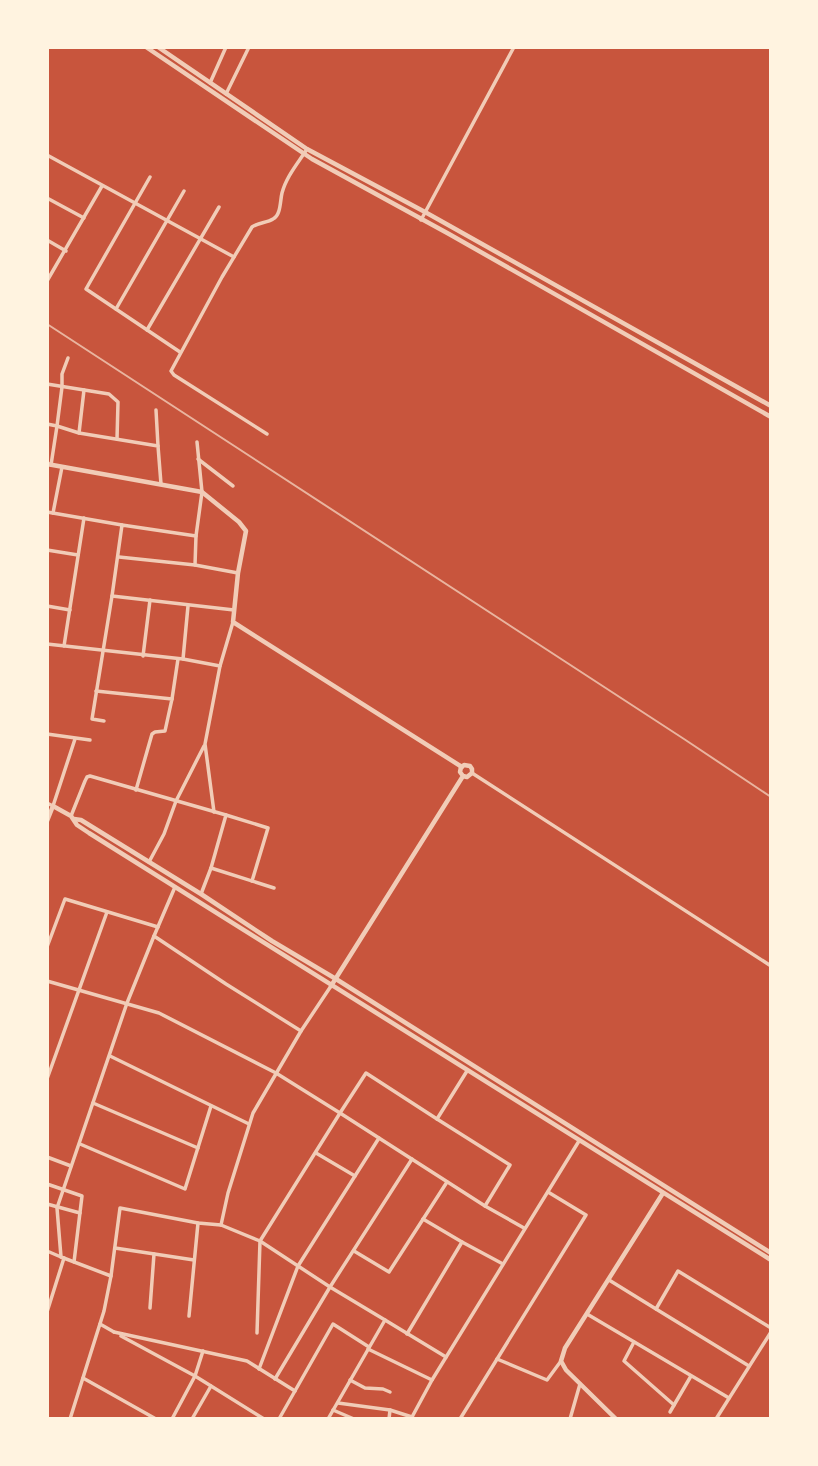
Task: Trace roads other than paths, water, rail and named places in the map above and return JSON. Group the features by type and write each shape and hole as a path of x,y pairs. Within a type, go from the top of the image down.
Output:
{"street":[{"path":"146,47 306,152 421,220 771,417"},
{"path":"210,83 226,47"},
{"path":"226,94 249,47"},
{"path":"421,220 514,47"},
{"path":"156,54 160,48 306,152 425,212 771,406"},
{"path":"267,434 170,371 252,227 276,217 282,190 306,152"},
{"path":"47,155 234,257"},
{"path":"150,177 86,289 180,352"},
{"path":"47,281 103,186"},
{"path":"116,309 184,191"},
{"path":"47,198 84,218"},
{"path":"147,330 219,207"},
{"path":"47,240 66,251"},
{"path":"68,358 62,374 57,426 49,464 202,492 246,531 233,622 220,666 205,744 149,862"},
{"path":"47,384 108,394 118,402 117,439"},
{"path":"79,433 83,390"},
{"path":"156,410 161,484"},
{"path":"47,424 79,433 158,446"},
{"path":"195,565 202,492 197,442"},
{"path":"198,459 233,486"},
{"path":"53,513 62,467"},
{"path":"47,512 196,536"},
{"path":"64,646 84,518"},
{"path":"104,721 92,719 122,525"},
{"path":"47,550 78,555"},
{"path":"118,557 195,565 238,573"},
{"path":"112,596 234,610"},
{"path":"143,656 150,600"},
{"path":"47,606 70,610"},
{"path":"136,790 152,734 165,731 181,659 188,606"},
{"path":"233,622 462,767"},
{"path":"47,645 181,659 220,666"},
{"path":"96,691 172,699"},
{"path":"47,734 90,740"},
{"path":"47,821 50,804 75,739"},
{"path":"205,744 215,812"},
{"path":"462,767 470,765 472,773 771,966"},
{"path":"462,767 460,772 463,776"},
{"path":"463,776 467,777 472,773"},
{"path":"72,817 87,777 90,776 268,828 252,881"},
{"path":"221,1226 228,1193 253,1113 301,1031 463,776"},
{"path":"50,804 81,820 201,894 771,1253"},
{"path":"201,894 226,816"},
{"path":"72,817 77,825 89,833 771,1260"},
{"path":"211,868 274,888"},
{"path":"47,1312 62,1257 57,1208 127,1003 175,887"},
{"path":"47,947 65,899 158,927"},
{"path":"47,1079 107,912"},
{"path":"154,936 301,1031"},
{"path":"47,981 159,1013 276,1073 525,1229"},
{"path":"447,1058 450,1052"},
{"path":"110,1056 248,1125"},
{"path":"437,1119 467,1071"},
{"path":"257,1333 260,1241 366,1073 510,1165 485,1206"},
{"path":"93,1102 198,1147"},
{"path":"79,1144 185,1189 211,1106"},
{"path":"258,1368 298,1266 379,1138"},
{"path":"337,1403 390,1410 413,1418 432,1380 579,1141"},
{"path":"316,1153 355,1176"},
{"path":"47,1157 71,1166"},
{"path":"275,1379 412,1159"},
{"path":"354,1251 389,1272 447,1182"},
{"path":"47,1184 82,1196 74,1262"},
{"path":"460,1419 586,1215 548,1192"},
{"path":"497,1359 547,1381 663,1193"},
{"path":"47,1204 80,1213"},
{"path":"70,1419 100,1324 111,1276 120,1208 221,1226 260,1241 446,1357"},
{"path":"424,1219 503,1265"},
{"path":"188,1316 198,1223"},
{"path":"407,1334 462,1242"},
{"path":"115,1248 194,1260"},
{"path":"47,1251 111,1276"},
{"path":"150,1308 154,1254"},
{"path":"656,1309 678,1271 771,1330 717,1418"},
{"path":"608,1280 749,1366"},
{"path":"47,1294 53,1296"},
{"path":"587,1314 729,1398"},
{"path":"328,1419 385,1320"},
{"path":"100,1324 195,1376 264,1419"},
{"path":"279,1419 333,1324 369,1348 432,1380"},
{"path":"114,1332 247,1362 295,1391"},
{"path":"634,1342 624,1360 674,1405"},
{"path":"172,1419 195,1376 203,1351"},
{"path":"561,1361 566,1370 616,1419"},
{"path":"670,1412 691,1376"},
{"path":"83,1378 156,1419"},
{"path":"350,1380 365,1388 390,1392"},
{"path":"570,1419 580,1384"},
{"path":"192,1419 211,1386"},
{"path":"334,1410 354,1419"},
{"path":"389,1419 390,1410"}],"railway":[{"path":"47,324 771,797"}]}
